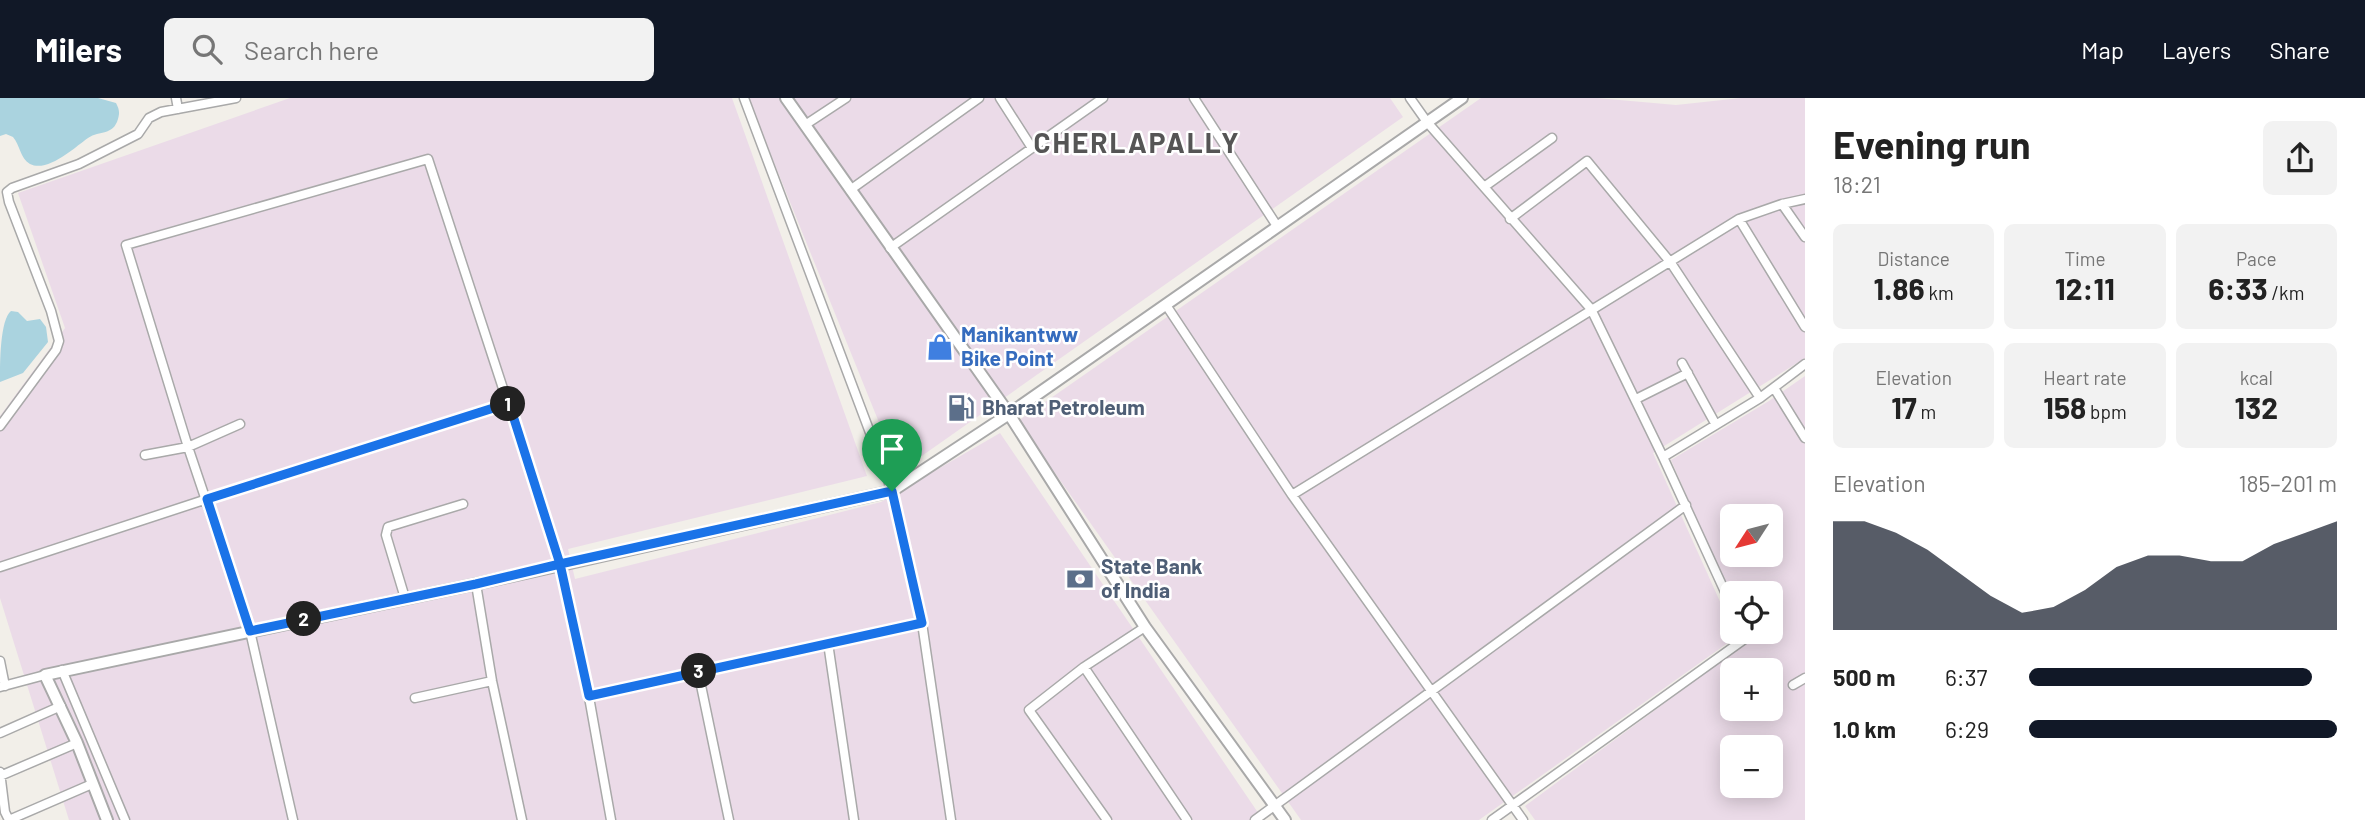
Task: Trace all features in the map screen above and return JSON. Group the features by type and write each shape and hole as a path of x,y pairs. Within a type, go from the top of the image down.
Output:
{"street":[{"path":"176,98 178,109"},
{"path":"0,426 59,341 51,311 7,192 79,164 138,134 149,118 161,112 236,98"},
{"path":"744,98 892,491 922,623 951,820"},
{"path":"786,98 1009,414 1144,627 1285,820"},
{"path":"805,125 846,98"},
{"path":"850,190 979,98"},
{"path":"1000,98 1032,148"},
{"path":"1194,98 1277,226"},
{"path":"1410,98 1427,122 1510,219 1591,309 1720,581"},
{"path":"0,661 3,686 62,670 476,584 892,491 1009,414 1462,98"},
{"path":"890,248 1100,99"},
{"path":"1484,187 1552,138"},
{"path":"293,820 250,631 188,447 126,245 428,159 560,564 589,696 611,820"},
{"path":"1510,219 1587,162 1671,263 1760,398"},
{"path":"1292,495 1740,219 1805,199"},
{"path":"1782,204 1805,237"},
{"path":"1740,219 1805,327"},
{"path":"1166,305 1292,495 1523,820"},
{"path":"1682,363 1716,425"},
{"path":"1663,457 1760,398 1805,364"},
{"path":"1636,399 1688,373"},
{"path":"1774,388 1805,438"},
{"path":"0,567 509,403"},
{"path":"145,455 188,447 240,424"},
{"path":"405,598 386,535 388,527 463,504"},
{"path":"1255,820 1686,505"},
{"path":"476,584 492,681 522,820"},
{"path":"589,696 922,623"},
{"path":"1107,820 1029,710 1084,667 1144,627"},
{"path":"828,643 854,820"},
{"path":"1492,820 1738,644"},
{"path":"1084,667 1187,820"},
{"path":"62,670 125,820"},
{"path":"698,671 729,820"},
{"path":"45,675 77,743 107,820"},
{"path":"1793,685 1805,678"},
{"path":"415,698 492,681"},
{"path":"0,733 61,706"},
{"path":"77,743 0,774 5,812 9,820 92,784"}],"shaded area":[{"path":"290,98 732,98 867,476 568,549 575,579 881,502 1000,433 1263,820 69,820 0,598 0,416 65,328 18,193"},
{"path":"748,98 1390,98 1403,117 899,472"},
{"path":"1481,98 1597,98 1676,105 1741,98 1805,98 1805,358 1653,453 1720,602 1720,644 1726,644 1479,820 1301,820 1018,421"},
{"path":"1805,376 1805,820 1535,820 1525,806 1720,662 1720,721 1783,721 1783,658 1726,658 1745,644 1783,644 1783,581 1724,581 1671,460"}],"water":[{"path":"0,98 98,98 116,103 119,114 113,128 88,138 53,162 37,166 24,158 13,137 6,134 0,136"},
{"path":"11,311 18,312 27,321 40,319 46,327 48,342 23,373 0,382 3,332"}],"place":[{"name":"Manikantww Bike Point","path":"940,347"},
{"name":"Bharat Petroleum","path":"961,408"},
{"name":"State Bank of India","path":"1080,579"}],"district":[{"name":"CHERLAPALLY","path":"1137,143"}],"route":[{"path":"892,491 560,564 509,403 207,499 250,631 560,564 589,696 922,623 892,491"}]}
